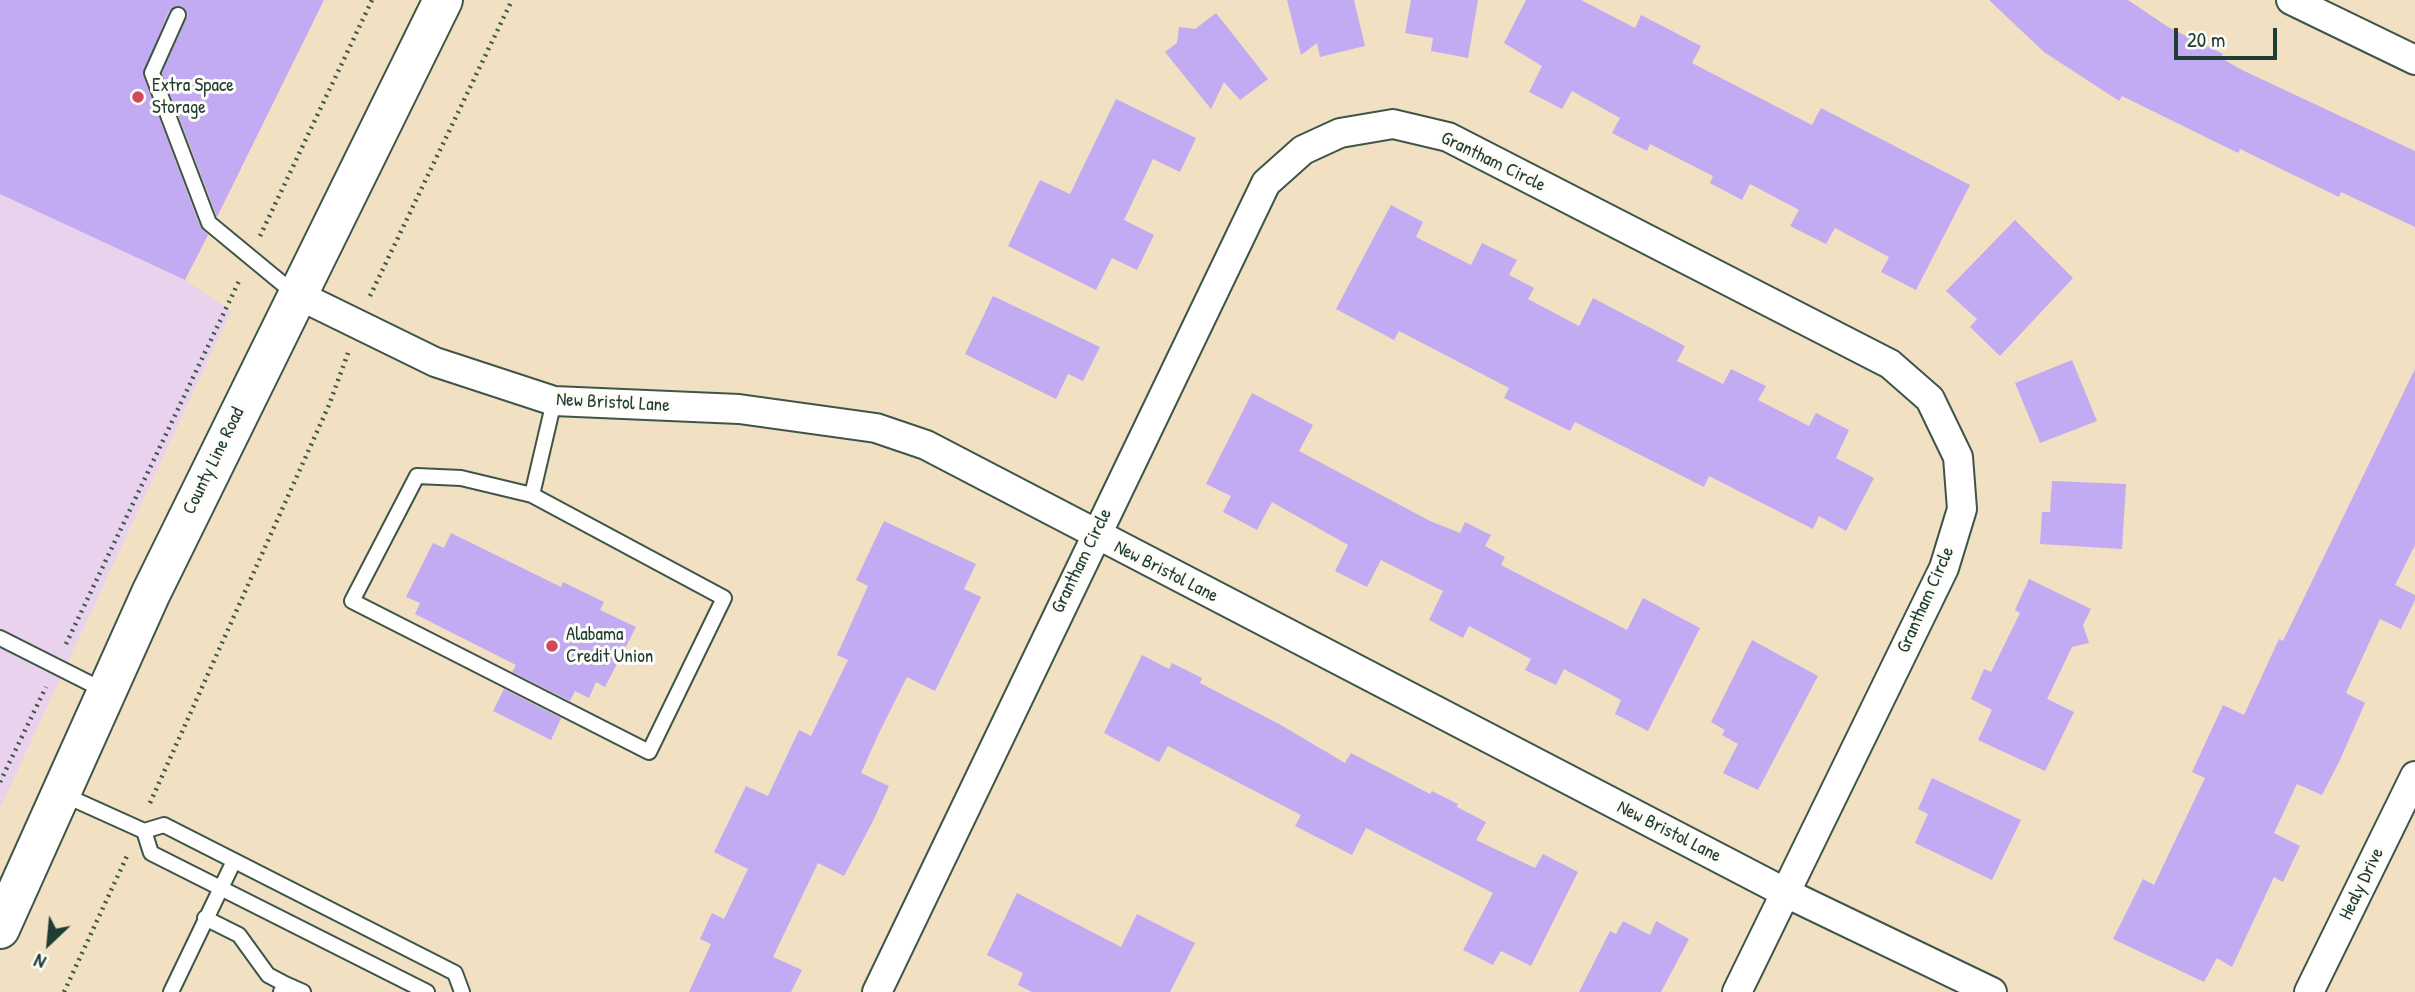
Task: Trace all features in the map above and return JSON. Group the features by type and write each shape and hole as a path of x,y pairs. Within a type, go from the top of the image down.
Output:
{"main road":[{"name":"County Line Road","path":"0,929 151,593 443,0"}],"street":[{"path":"2291,0 2415,60"},
{"name":"Grantham Circle","path":"877,992 1266,183 1303,150 1340,133 1393,124 1448,137 1890,364 1930,399 1958,457 1962,509 1944,568 1737,992"},
{"name":"New Bristol Lane","path":"296,294 435,362 554,401 738,409 876,428 926,445 1786,893 1992,992"},
{"name":"Healy Drive","path":"2309,992 2415,776"}],"lane":[{"path":"178,15 152,73 209,223 296,294"},
{"path":"532,495 554,401"},
{"path":"416,476 461,478 532,495 724,598 649,752 352,601 416,476"},
{"path":"0,638 107,691"},
{"path":"61,793 141,830 164,825 455,974 462,992"},
{"path":"141,830 151,853 427,992"},
{"path":"171,992 234,861"},
{"path":"205,918 239,934 268,975 283,988 303,992"}],"path":[{"path":"0,782 372,0"},
{"path":"64,992 141,830 329,405 383,263 512,0"}],"shaded area":[{"path":"0,194 185,280 231,311 0,808"}],"building":[{"name":"Extra Space Storage","path":"0,0 324,0 217,217 162,73 188,15 181,6 169,11 143,75 200,226 208,235 185,280 0,194"},
{"path":"1287,0 1354,0 1365,46 1320,57 1317,43 1301,55"},
{"path":"1411,0 1478,0 1468,58 1431,51 1433,38 1405,33"},
{"path":"1526,0 1581,0 1635,28 1641,15 1701,46 1692,63 1812,125 1821,108 1970,185 1916,290 1881,272 1889,257 1835,228 1826,244 1790,226 1799,210 1750,184 1742,200 1710,183 1713,176 1650,144 1647,151 1612,133 1620,118 1572,91 1562,109 1529,92 1542,66 1504,43"},
{"path":"1989,0 2128,0 2168,27 2223,54 2221,58 2242,70 2415,151 2415,227 2341,192 2339,197 2240,149 2238,153 2122,96 2119,101 2044,52"},
{"path":"1216,13 1268,79 1240,100 1224,82 1211,109 1165,52 1177,43 1179,27 1195,29"},
{"path":"1116,99 1196,138 1180,172 1153,159 1124,220 1154,235 1137,270 1112,258 1096,290 1008,246 1040,180 1070,194"},
{"path":"1391,205 1423,222 1416,237 1471,265 1482,243 1517,260 1509,275 1534,288 1528,299 1579,326 1593,298 1685,346 1677,361 1723,384 1731,369 1766,386 1758,400 1809,426 1816,413 1849,430 1836,458 1874,478 1846,531 1819,516 1813,529 1709,476 1704,487 1575,422 1570,431 1504,398 1509,388 1399,331 1394,340 1336,309"},
{"path":"2015,220 2073,278 2000,356 1970,327 1977,319 1946,291"},
{"path":"993,296 1100,347 1083,381 1068,374 1056,399 965,354"},
{"path":"2072,360 2097,421 2040,443 2015,383"},
{"path":"2415,369 2415,545 2395,585 2415,595 2415,600 2401,629 2380,619 2346,693 2365,703 2340,760 2322,795 2297,784 2274,833 2300,846 2283,882 2274,877 2232,967 2217,958 2204,982 2113,939 2143,879 2154,885 2205,778 2192,772 2223,705 2244,715 2279,639 2283,641"},
{"path":"1252,393 1313,425 1299,451 1430,521 1460,533 1465,522 1491,535 1485,546 1505,557 1501,565 1627,630 1643,598 1700,628 1648,731 1615,714 1621,700 1564,669 1556,685 1525,670 1531,659 1469,626 1463,638 1429,620 1443,591 1381,560 1367,587 1335,571 1348,545 1272,502 1257,530 1223,512 1231,496 1206,484"},
{"path":"2052,481 2126,484 2122,549 2040,544 2042,512 2050,512"},
{"path":"884,521 976,564 964,589 981,597 935,691 907,677 879,733 861,773 889,786 873,821 844,876 818,863 773,957 802,970 791,992 689,992 711,944 700,939 712,913 724,919 748,869 714,852 746,786 768,796 799,730 811,736 848,660 837,655 868,586 856,580"},
{"name":"Alabama Credit Union","path":"451,533 561,587 563,582 604,602 600,610 636,627 605,687 596,682 589,698 575,691 570,701 512,672 516,665 415,614 420,603 406,597 433,543 444,548"},
{"path":"2029,579 2091,609 2083,625 2089,643 2072,647 2047,699 2074,712 2045,771 1978,740 1992,710 1971,699 1984,669 1991,672 2020,613 2015,610"},
{"path":"1752,640 1818,676 1758,790 1723,773 1738,744 1722,735 1725,730 1711,722"},
{"path":"1142,655 1169,669 1172,663 1202,678 1200,683 1281,725 1345,763 1351,753 1430,794 1432,791 1458,804 1457,807 1486,822 1476,840 1535,868 1543,854 1578,872 1531,966 1501,951 1493,965 1463,950 1493,893 1366,828 1352,855 1295,826 1301,815 1168,746 1159,762 1104,733"},
{"path":"504,689 561,718 551,740 493,711"},
{"path":"1932,778 2021,820 1992,880 1915,843 1928,814 1918,809"},
{"path":"1017,893 1121,947 1137,914 1195,943 1170,992 1032,992 1018,985 1023,973 987,955"},
{"path":"1623,921 1650,935 1656,921 1689,939 1661,992 1579,992 1610,931 1616,934"}],"place":[{"name":"Extra Space Storage","path":"138,97"},
{"name":"Alabama Credit Union","path":"552,646"}]}
